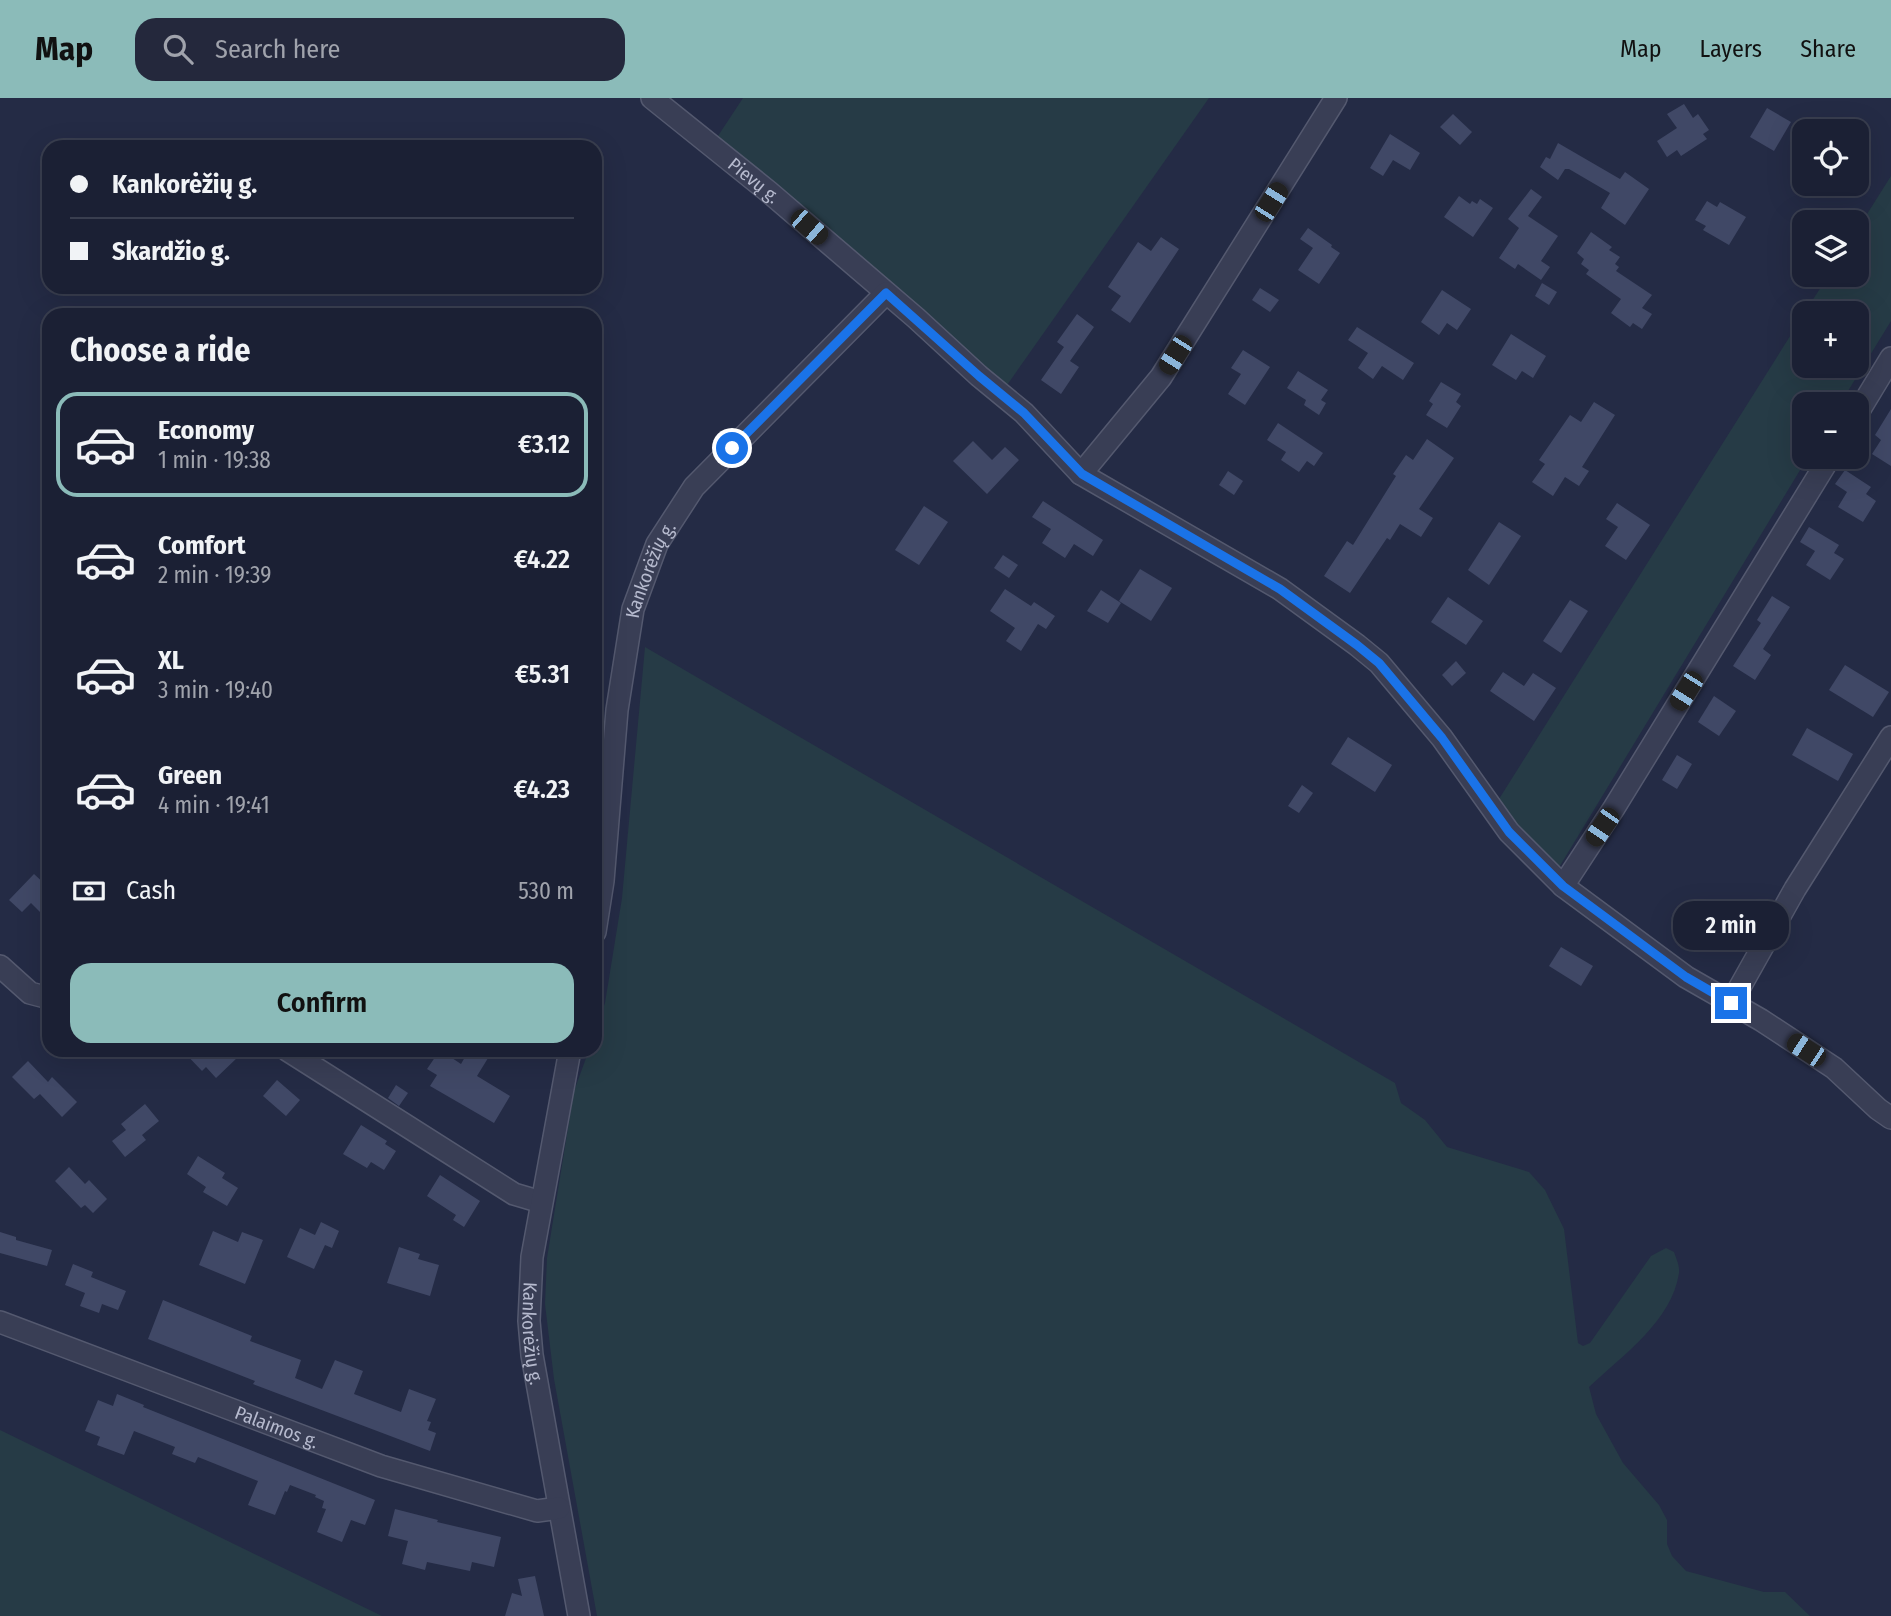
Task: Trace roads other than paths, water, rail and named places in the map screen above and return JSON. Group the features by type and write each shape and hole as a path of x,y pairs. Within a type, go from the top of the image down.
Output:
{"street":[{"name":"Pievų g.","path":"652,98 769,192 1024,413 1082,474 1280,589 1379,663 1442,738 1509,832 1563,886 1686,977 1833,1068 1891,1118"},
{"path":"1082,474 1161,377 1336,98"},
{"name":"Kankorėžių g.","path":"602,887 617,710 633,609 657,544 694,487 886,293"},
{"path":"1869,394 1891,358"},
{"path":"1563,886 1823,469"},
{"path":"1731,1003 1795,889 1891,737"},
{"path":"0,966 30,993 42,996"},
{"path":"298,1057 514,1194 541,1202"},
{"name":"Kankorėžių g.","path":"569,1057 532,1257 529,1321 532,1355 579,1616"},
{"name":"Palaimos g.","path":"0,1322 381,1466 537,1511 559,1508"}]}
